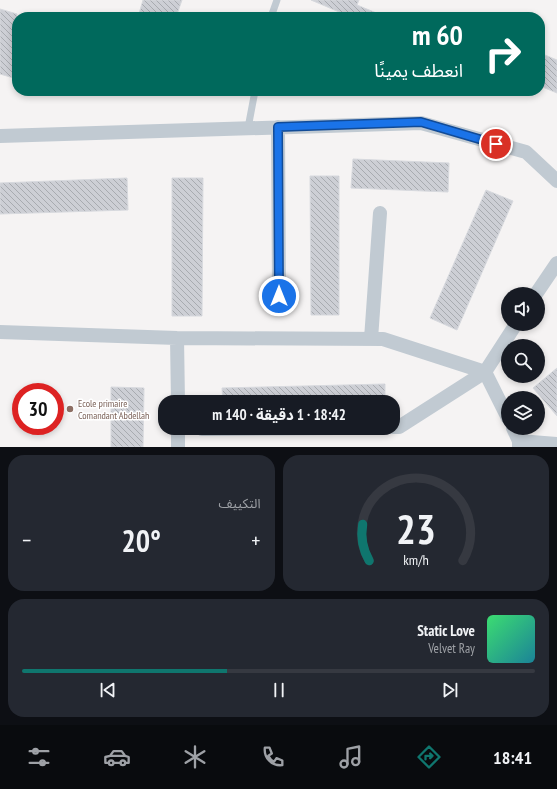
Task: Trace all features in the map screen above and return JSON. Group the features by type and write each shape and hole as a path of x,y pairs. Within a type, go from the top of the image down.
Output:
{"street":[{"path":"0,136 421,122 526,152 557,181"},
{"path":"278,127 279,296"},
{"path":"371,339 380,213"},
{"path":"541,287 557,263"},
{"path":"400,426 485,372 511,331"},
{"path":"0,332 177,338 383,339 485,372 501,404"},
{"path":"177,338 178,395"},
{"path":"178,435 178,447"},
{"path":"519,444 557,444"}],"lane":[{"path":"273,12 278,0"},
{"path":"248,128 254,96"}],"building":[{"path":"143,0 182,0 178,12 139,12"},
{"path":"311,0 359,0 357,5 374,12 339,12"},
{"path":"0,9 12,13 12,78 0,74"},
{"path":"545,55 557,60 557,93 545,88"},
{"path":"353,159 449,163 448,192 351,188"},
{"path":"310,176 339,176 339,315 311,315"},
{"path":"127,178 128,210 0,214 0,183"},
{"path":"172,178 203,178 202,316 172,316"},
{"path":"486,190 513,201 457,330 430,318"},
{"path":"557,368 557,416 545,402 545,391 536,391 533,388 539,383 545,383 545,378"},
{"path":"385,384 385,395 222,395 222,388"},
{"path":"111,387 144,388 143,447 111,447"}],"place":[{"name":"Ecole primaire Comandant Abdellah","path":"70,409"}],"route":[{"path":"279,296 278,127 421,122 496,144"}]}
